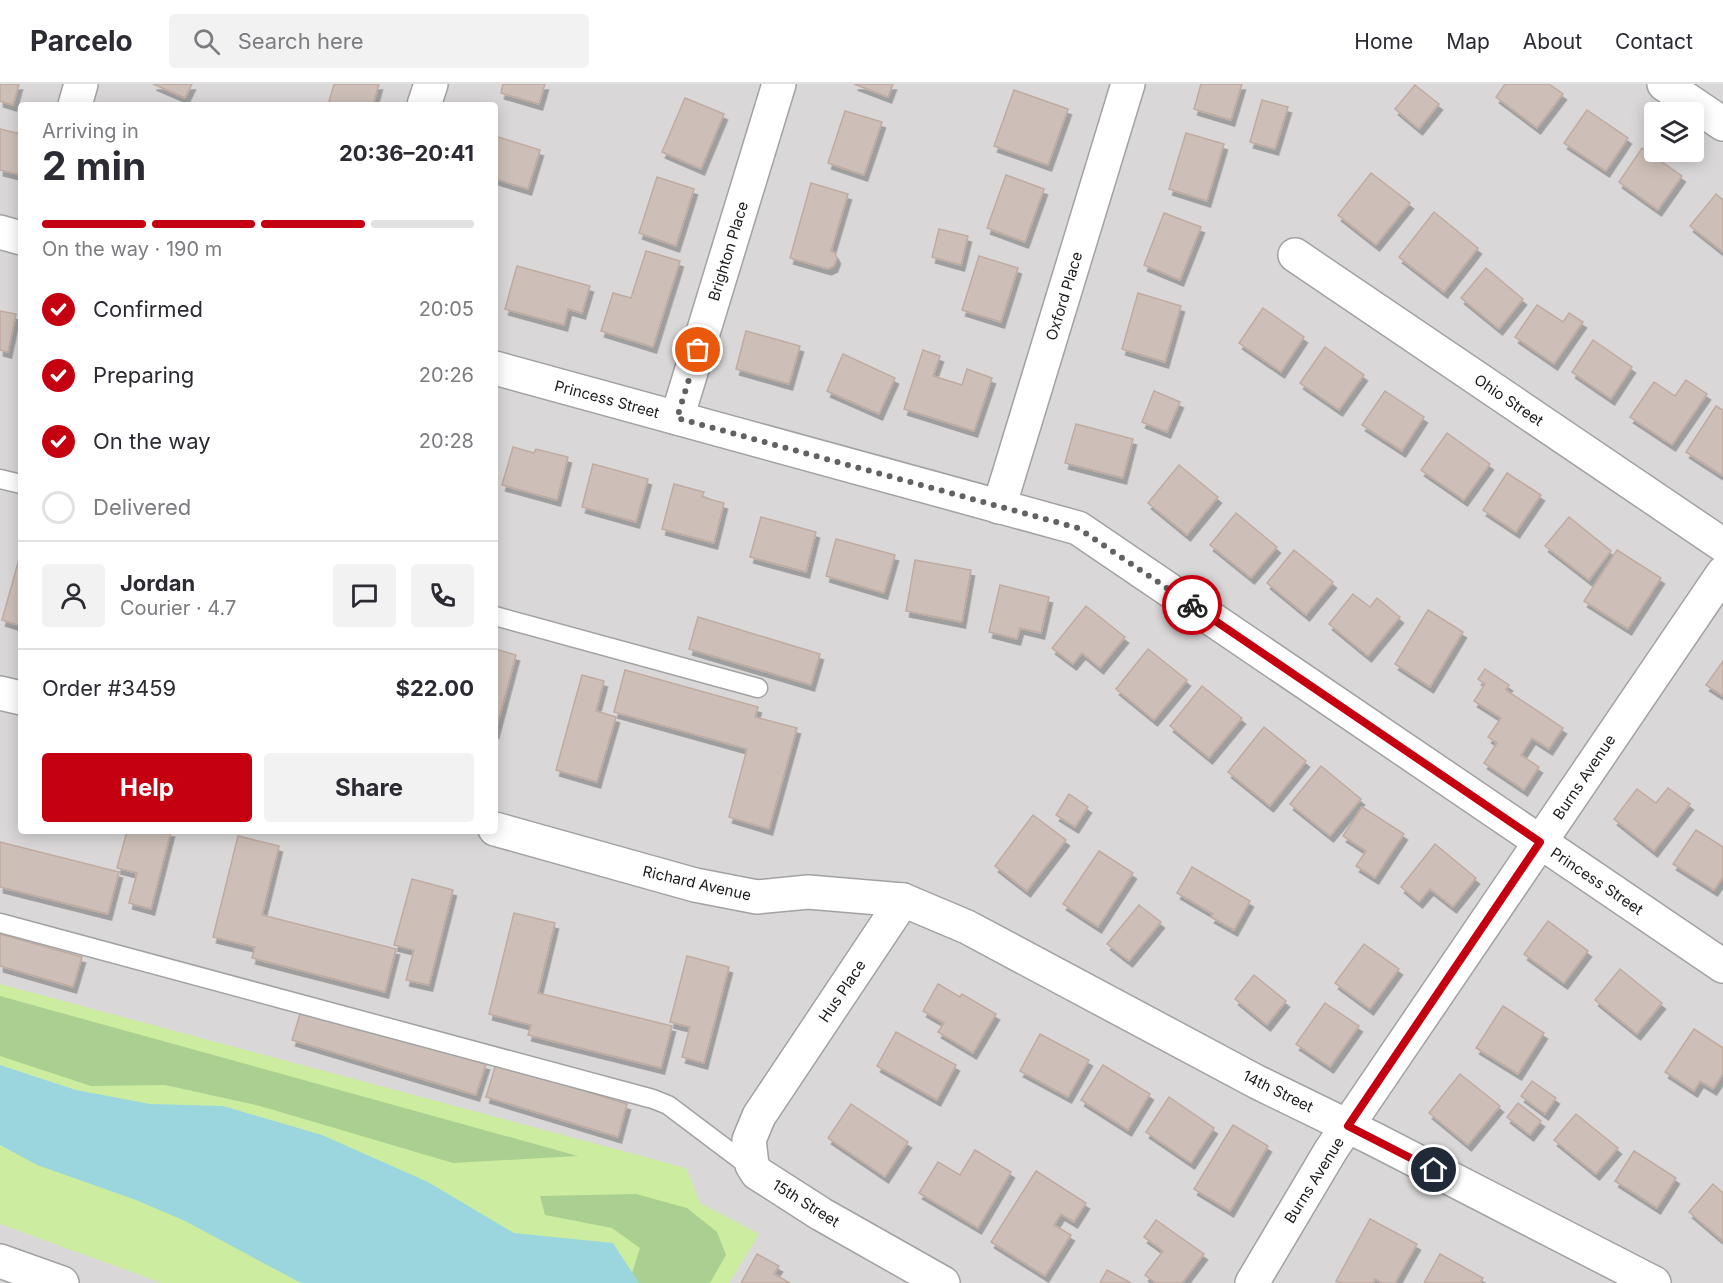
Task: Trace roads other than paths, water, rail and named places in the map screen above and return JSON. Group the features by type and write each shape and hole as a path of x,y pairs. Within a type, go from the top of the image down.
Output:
{"street":[{"path":"76,102 81,84"},
{"path":"425,102 431,84"},
{"name":"Brighton Place","path":"677,418 779,84"},
{"name":"Oxford Place","path":"999,507 1128,84"},
{"path":"1664,84 1723,124"},
{"path":"0,232 18,237"},
{"name":"Ohio Street","path":"1295,255 1723,545"},
{"name":"Princess Street","path":"498,369 1078,528 1723,966"},
{"name":"Burns Avenue","path":"1252,1283 1331,1150 1723,573"},
{"path":"0,693 18,697"},
{"name":"Richard Avenue","path":"498,830 695,885 757,897 808,892 903,900"},
{"name":"Hus Place","path":"782,1082 903,900"},
{"name":"14th Street","path":"903,900 967,927 1257,1082 1348,1126 1654,1283"},
{"name":"15th Street","path":"782,1082 759,1116 749,1140 752,1165 757,1173 821,1214 943,1283"},
{"path":"0,1261 62,1283"}],"lane":[{"path":"0,479 18,483"},
{"path":"498,617 758,688"},
{"path":"0,922 653,1099 668,1105 757,1173"}],"water":[{"path":"0,1065 76,1090 150,1104 223,1106 322,1135 428,1182 514,1233 613,1243 639,1283 303,1283 297,1281 185,1221 136,1200 37,1165 0,1145"}]}
